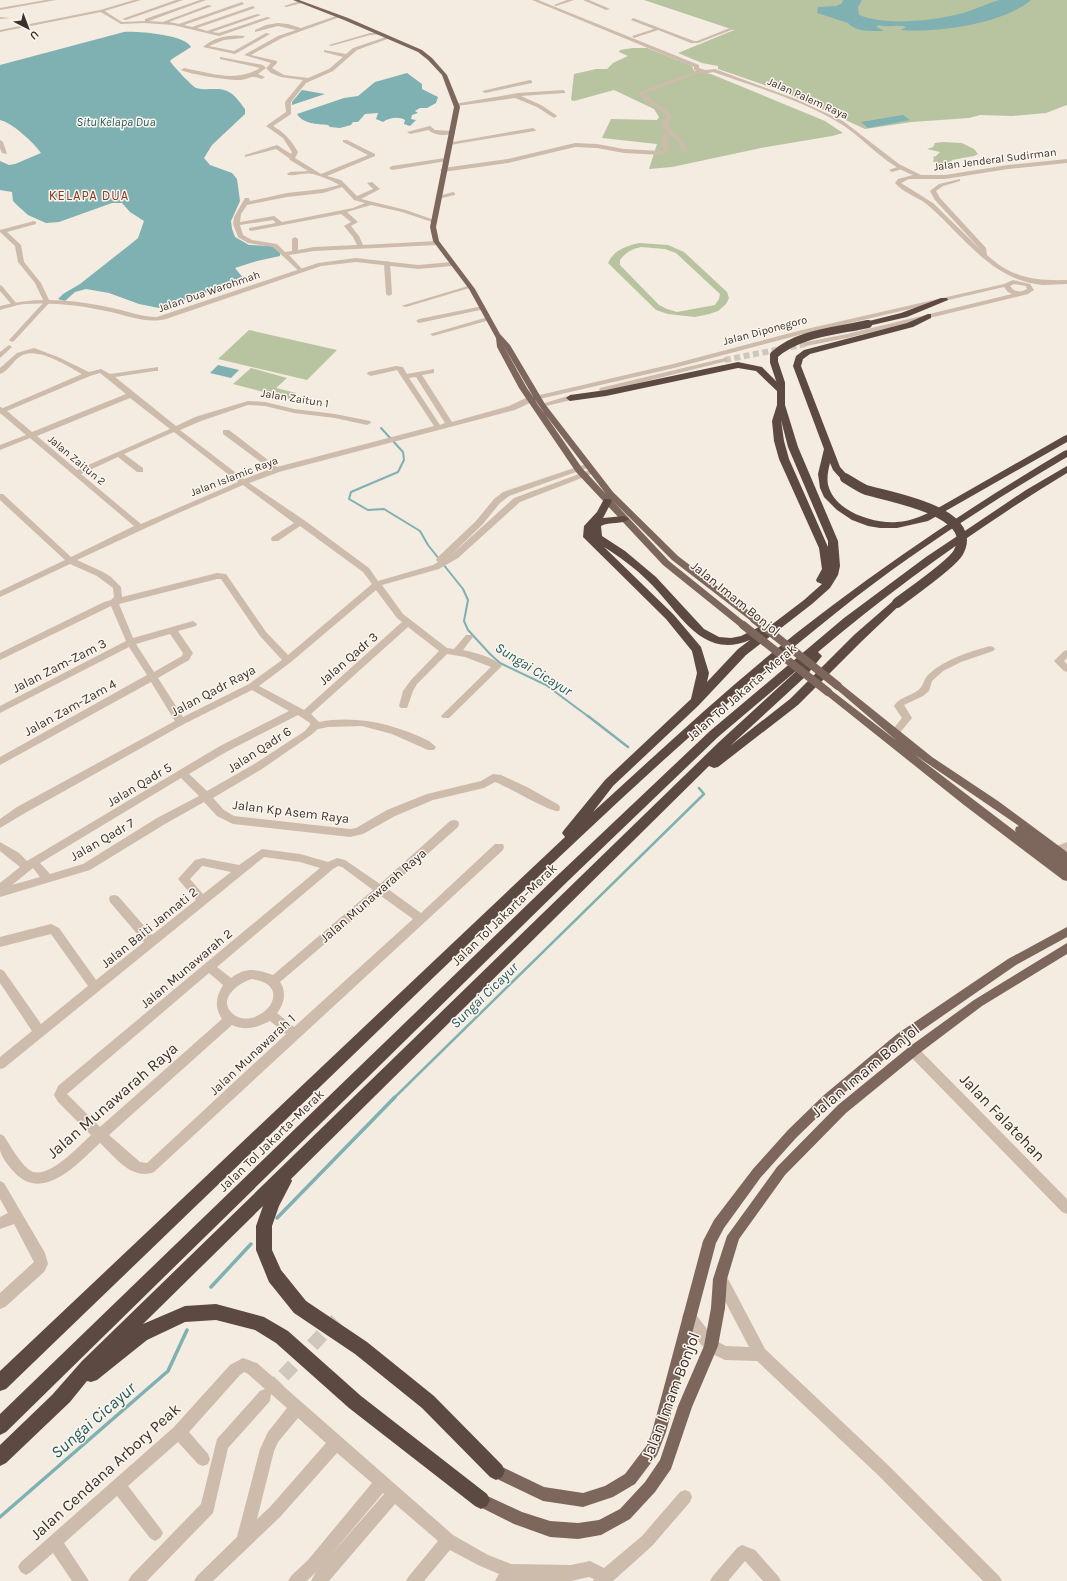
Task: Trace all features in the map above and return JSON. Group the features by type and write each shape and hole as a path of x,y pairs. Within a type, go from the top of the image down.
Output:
{"highway":[{"path":"540,867 609,783 694,703 742,652 808,602 826,586 832,574 835,566 833,541 793,447 781,405 781,387 774,362 774,355 784,346 800,339 904,315 944,300"},
{"path":"654,813 794,702 858,638 897,603 950,562 958,554 962,544 959,529 951,520 932,509 864,489 844,478 836,468 828,449 797,366 799,358 807,352 910,325 928,316"},
{"path":"570,398 606,393 738,365 759,369 781,387"},
{"path":"621,516 601,521 596,525 597,537 652,579 700,632 709,638 732,643 752,636 768,626 802,601 815,588 827,569 824,548 782,453 776,421 781,405"},
{"path":"828,449 822,482 823,488 828,497 846,513 857,519 867,523 889,526 905,525 932,515 1067,438"},
{"name":"Jalan Tol Jakarta–Merak","path":"0,1383 540,867 720,703 835,608 908,554 1017,483 1067,453"},
{"name":"Jalan Tol Jakarta–Merak","path":"0,1426 564,877 708,739 848,621 930,559 1029,492 1067,469"},
{"path":"607,501 597,518 589,525 587,530 588,537 670,616 697,650 703,673 700,688 694,703"},
{"path":"597,518 621,516"},
{"path":"0,1457 59,1400 88,1367 303,1156 723,746 802,673 848,621"},
{"path":"303,1156 275,1195 268,1210 264,1226 264,1250 275,1276 300,1307 361,1348 428,1402 496,1471"},
{"path":"59,1400 141,1334 155,1326 185,1314 216,1312 258,1323 282,1337 355,1402 481,1500"}],"main road":[{"path":"298,1 382,34 388,38 420,51 430,59 444,76 457,104 433,227 437,243 470,287 499,338 500,347 515,367 536,402"},
{"name":"Jalan Imam Bonjol","path":"536,402 610,494 675,558 754,619 895,733 958,780 1062,848 1067,858"},
{"name":"Jalan Imam Bonjol","path":"536,402 582,472 607,501 666,563 828,692 947,785 1053,864 1067,877"},
{"path":"947,785 958,780 976,798 1067,867"},
{"name":"Jalan Imam Bonjol","path":"496,1471 543,1494 583,1500 608,1492 630,1479 652,1450 660,1432 707,1250 719,1224 757,1173 792,1134 828,1099 907,1034 1012,962 1067,932"},
{"name":"Jalan Imam Bonjol","path":"481,1500 519,1519 550,1529 578,1530 601,1526 625,1514 650,1487 666,1464 685,1406 711,1346 718,1308 720,1279 734,1236 781,1171 842,1109 913,1051 978,1003 1067,948"},
{"path":"828,1099 842,1109"}],"street":[{"path":"0,9 54,0"},
{"path":"0,31 101,11 139,0"},
{"path":"118,22 181,0"},
{"path":"144,22 204,0"},
{"path":"534,0 711,71"},
{"path":"544,0 634,37 701,67"},
{"path":"556,5 572,0"},
{"path":"585,0 608,9"},
{"path":"48,1 56,7"},
{"path":"286,6 298,1"},
{"path":"180,25 242,3"},
{"path":"33,4 40,10"},
{"path":"163,23 210,6"},
{"path":"194,28 253,7"},
{"path":"101,11 118,22 144,22 180,25 221,35 269,18"},
{"path":"207,32 266,12"},
{"path":"246,55 280,36 338,16"},
{"path":"0,18 8,18"},
{"path":"633,19 694,42 732,29"},
{"path":"291,26 301,23"},
{"path":"257,31 275,24 291,26 299,29"},
{"path":"634,37 658,29"},
{"path":"235,53 268,34"},
{"path":"331,45 371,34 382,34"},
{"path":"184,70 231,78 254,77 275,62 205,47 223,37 243,37 234,44"},
{"path":"292,157 295,152 288,139 280,132 269,126 289,113 287,104 295,92 308,80 331,70 358,47 388,38"},
{"path":"326,51 347,56"},
{"path":"214,56 258,65 285,77 300,77"},
{"path":"684,150 682,143 665,126 666,120 669,118 667,113 656,104 639,97 641,93 701,67 712,67 711,71"},
{"path":"288,71 308,80"},
{"name":"Jalan Palem Raya","path":"711,71 781,95 840,122 859,134 900,168 910,173 926,177"},
{"name":"Jalan Palem Raya","path":"711,71 812,114 852,135 901,178 898,183 902,188 923,197 974,249 998,268 1017,278 1030,282 1065,283"},
{"path":"485,91 530,82"},
{"path":"497,89 508,97"},
{"path":"457,104 516,96 563,92"},
{"path":"516,96 539,106 554,116"},
{"path":"410,132 430,128 433,132 452,133"},
{"path":"450,143 511,137 534,130"},
{"path":"443,170 508,161 541,152 575,146 597,146 624,151 663,153 666,150 666,135"},
{"path":"321,176 373,154 345,141"},
{"path":"0,142 5,152"},
{"path":"247,156 278,147 292,157 293,160 321,176 336,180 344,185 354,198 358,200 404,211 434,221"},
{"path":"392,168 445,160"},
{"name":"Jalan Jenderal Sudirman","path":"926,177 1067,161"},
{"name":"Jalan Jenderal Sudirman","path":"937,199 933,192 941,185 972,177 1067,166"},
{"path":"892,170 900,168"},
{"path":"290,174 314,172"},
{"path":"976,172 1006,173"},
{"path":"900,180 908,177 926,177"},
{"path":"358,200 359,197 377,189 370,183"},
{"path":"300,270 275,244 250,242 240,236 236,224 237,215 246,201 323,191 344,185"},
{"path":"438,197 453,194"},
{"name":"Jalan Palem Raya","path":"937,199 984,248 984,256"},
{"path":"251,229 281,224 342,210 355,209 370,203"},
{"path":"342,210 355,222 347,226 356,236 360,245"},
{"path":"236,224 275,218 281,224"},
{"path":"945,218 965,227"},
{"path":"1,231 34,223"},
{"path":"1,231 18,245 21,262 51,302 12,340"},
{"path":"295,238 295,251"},
{"path":"284,254 295,251 360,245 437,243"},
{"name":"Jalan Dua Warohmah","path":"0,308 28,302 51,302 104,309 145,319 160,319 320,264 356,260 418,267 451,262"},
{"path":"387,263 389,294"},
{"name":"Jalan Palem Raya","path":"998,268 1007,284"},
{"name":"Jalan Diponegoro","path":"536,402 802,332 944,300 1013,282 1025,283 1030,287 1030,292 863,332 806,344"},
{"path":"1030,292 1065,283"},
{"path":"1007,284 1010,290 1020,294"},
{"path":"0,287 14,304"},
{"path":"404,306 470,287"},
{"path":"419,321 483,308"},
{"path":"433,334 488,319"},
{"path":"0,356 9,348"},
{"path":"0,372 19,354 34,350 56,358 88,374"},
{"name":"Jalan Diponegoro","path":"536,402 570,398 725,360"},
{"path":"371,374 396,368 400,370 438,427"},
{"path":"109,376 155,369"},
{"path":"1,410 99,370 109,376 131,395 243,482 301,522 366,570 400,616 445,651 457,651 478,657 497,666 446,716"},
{"path":"405,376 431,371"},
{"path":"418,374 449,423"},
{"path":"0,448 131,395"},
{"name":"Jalan Islamic Raya","path":"0,594 140,527 243,482 276,470 400,438 449,423 536,402"},
{"name":"Jalan Zaitun 1","path":"76,473 175,428 248,403 279,406 294,411 335,416 367,423"},
{"name":"Jalan Zaitun 2","path":"1,410 140,527"},
{"path":"226,432 276,470"},
{"path":"119,454 140,470"},
{"name":"Jalan Qadr Raya","path":"444,560 479,523 497,501 506,494 591,470"},
{"name":"Jalan Qadr Raya","path":"0,824 21,810 181,722 252,686 288,660 377,584 433,566 444,560 472,541 517,500 582,472"},
{"path":"506,494 517,500"},
{"path":"0,496 70,561 108,579 117,587 118,596 114,602"},
{"path":"275,539 301,522"},
{"path":"0,657 107,604 217,576 223,576 263,634 288,660"},
{"path":"114,602 131,642 181,722"},
{"name":"Jalan Qadr 3","path":"301,712 408,622"},
{"name":"Jalan Zam-Zam 3","path":"0,710 131,642 193,624"},
{"name":"Jalan Zam-Zam 4","path":"0,761 188,655 172,630"},
{"path":"457,651 470,637"},
{"path":"895,733 907,718 899,706 901,703 920,694 926,688 928,680 944,667 990,649"},
{"path":"404,706 408,691 414,682 445,651"},
{"path":"1063,666 1060,659 1067,653"},
{"path":"252,686 301,712 314,723 370,723 424,742 431,747"},
{"name":"Jalan Qadr 5","path":"0,889 30,864 223,749 301,712"},
{"name":"Jalan Qadr 6","path":"209,796 271,759 308,733 314,723"},
{"path":"182,774 209,796"},
{"name":"Jalan Kp Asem Raya","path":"209,796 213,807 225,817 233,820 350,833 359,831 391,813 431,797 484,784 493,778 497,778 523,790 555,808"},
{"name":"Jalan Qadr 7","path":"0,893 86,867 161,821 209,796"},
{"name":"Jalan Munawarah Raya","path":"274,981 454,824"},
{"path":"0,846 30,864 49,879"},
{"name":"Jalan Munawarah 1","path":"100,1135 137,1168 150,1168 499,847"},
{"name":"Jalan Baiti Jannati 2","path":"0,1064 262,853 300,858 329,866"},
{"path":"204,901 183,879 199,864 203,862 242,870"},
{"path":"329,866 337,862 345,864 421,918"},
{"name":"Jalan Munawarah 2","path":"100,1135 62,1098 60,1095 62,1090 329,866"},
{"path":"114,899 152,943"},
{"path":"0,942 51,929 55,931 95,987"},
{"path":"209,967 230,984"},
{"path":"0,974 40,1033"},
{"path":"252,974 264,975 274,981 279,988 280,997 278,1006 271,1015 255,1023 237,1023 230,1019 224,1012 222,1003 224,993 230,984 241,977 252,974"},
{"path":"271,1015 294,1034"},
{"name":"Jalan Munawarah Raya","path":"0,1140 17,1167 26,1176 41,1178 60,1171 230,1019"},
{"name":"Jalan Falatehan","path":"913,1051 1067,1208"},
{"path":"0,1187 40,1258 39,1267 0,1302"},
{"path":"0,1223 17,1216"},
{"path":"720,1279 760,1354 884,1471 994,1581"},
{"path":"689,1317 711,1346 725,1353 760,1354"},
{"name":"Jalan Cendana Arbory Peak","path":"26,1567 179,1432 235,1370 243,1365 252,1368 297,1408"},
{"path":"136,1581 208,1508 222,1444 265,1396"},
{"path":"244,1541 267,1449 273,1437 297,1408 448,1540 507,1576 571,1573 590,1569 603,1579 647,1541 686,1497"},
{"path":"179,1432 203,1459"},
{"path":"202,1581 275,1512 337,1442"},
{"path":"296,1581 313,1565 383,1482"},
{"path":"118,1486 156,1533"},
{"path":"319,1581 395,1493"},
{"path":"414,1581 448,1540"},
{"path":"54,1542 81,1581"},
{"path":"718,1581 742,1553 750,1555 773,1581"}],"green space":[{"path":"644,0 1067,0 1067,105 1046,113 1012,116 980,115 969,118 912,122 865,129 782,91 718,69 718,66 702,63 678,53 734,30"},
{"path":"647,48 692,66 694,71 711,74 825,121 843,133 761,148 672,167 649,169 657,144 602,138 611,119 657,120 659,117 654,109 614,90 574,101 571,100 574,74 596,69 607,69 613,63 628,56 619,52 620,50"},
{"path":"935,143 962,143 974,149 978,154 952,160 950,164 941,166 933,161 933,157 940,152 927,149 933,147"},
{"path":"639,243 668,245 684,252 727,292 729,298 726,304 718,311 695,317 668,314 656,310 608,263 617,252 625,247","holes":["641,247 665,249 676,253 720,294 715,305 677,312 667,309 659,305 620,265 620,260 629,251"]},
{"path":"249,330 337,350 307,380 218,359"},
{"path":"251,368 287,378 276,388 296,393 290,399 233,384"}],"water":[{"path":"843,0 862,0 858,7 859,15 882,20 909,21 948,17 1000,0 1031,0 1004,15 969,25 916,31 901,30 906,27 903,26 879,25 876,27 883,30 882,31 868,31 855,28 848,23 817,13 818,7 836,6 842,3"},
{"name":"Situ Kelapa Dua","path":"124,32 139,32 160,35 180,39 187,43 191,47 170,61 174,67 196,88 219,89 230,92 245,109 245,114 212,145 204,158 210,165 232,173 237,179 240,201 231,221 235,237 249,245 272,246 280,253 280,256 235,268 244,279 216,286 217,289 159,308 139,304 109,293 86,289 75,292 65,301 58,299 63,294 80,284 138,238 144,221 130,212 122,203 112,203 59,222 46,223 28,215 19,207 13,201 12,192 0,190 0,161 9,165 15,164 41,153 23,134 11,125 0,120 0,65"},
{"path":"407,73 422,84 422,89 438,97 436,103 427,108 420,108 415,111 418,113 412,115 411,119 416,120 410,126 404,124 405,120 400,118 383,122 376,119 378,113 365,114 358,122 353,122 351,125 340,128 307,122 297,114 344,98 358,96 375,82"},
{"path":"302,90 325,94 292,105 292,102"},
{"path":"903,115 910,120 868,128 861,122"},
{"path":"218,365 239,370 231,378 210,373"}],"waterway":[{"name":"Sungai Cicayur","path":"381,428 403,452 404,460 398,472 351,492 349,499 368,510 384,509 420,531 428,545 440,560"},
{"name":"Sungai Cicayur","path":"443,564 463,589 468,600 464,621 468,630 490,654 500,663 546,685 589,717"},
{"name":"Sungai Cicayur","path":"588,716 628,747"},
{"name":"Sungai Cicayur","path":"395,1097 704,794 699,788"},
{"name":"Sungai Cicayur","path":"277,1218 395,1097"},
{"name":"Sungai Cicayur","path":"211,1287 251,1244"},
{"name":"Sungai Cicayur","path":"0,1517 168,1371 187,1330"}],"tunnel":[{"path":"725,360 806,344"},
{"path":"269,1391 338,1318"}],"district":[{"name":"KELAPA DUA","path":"89,195"}]}
